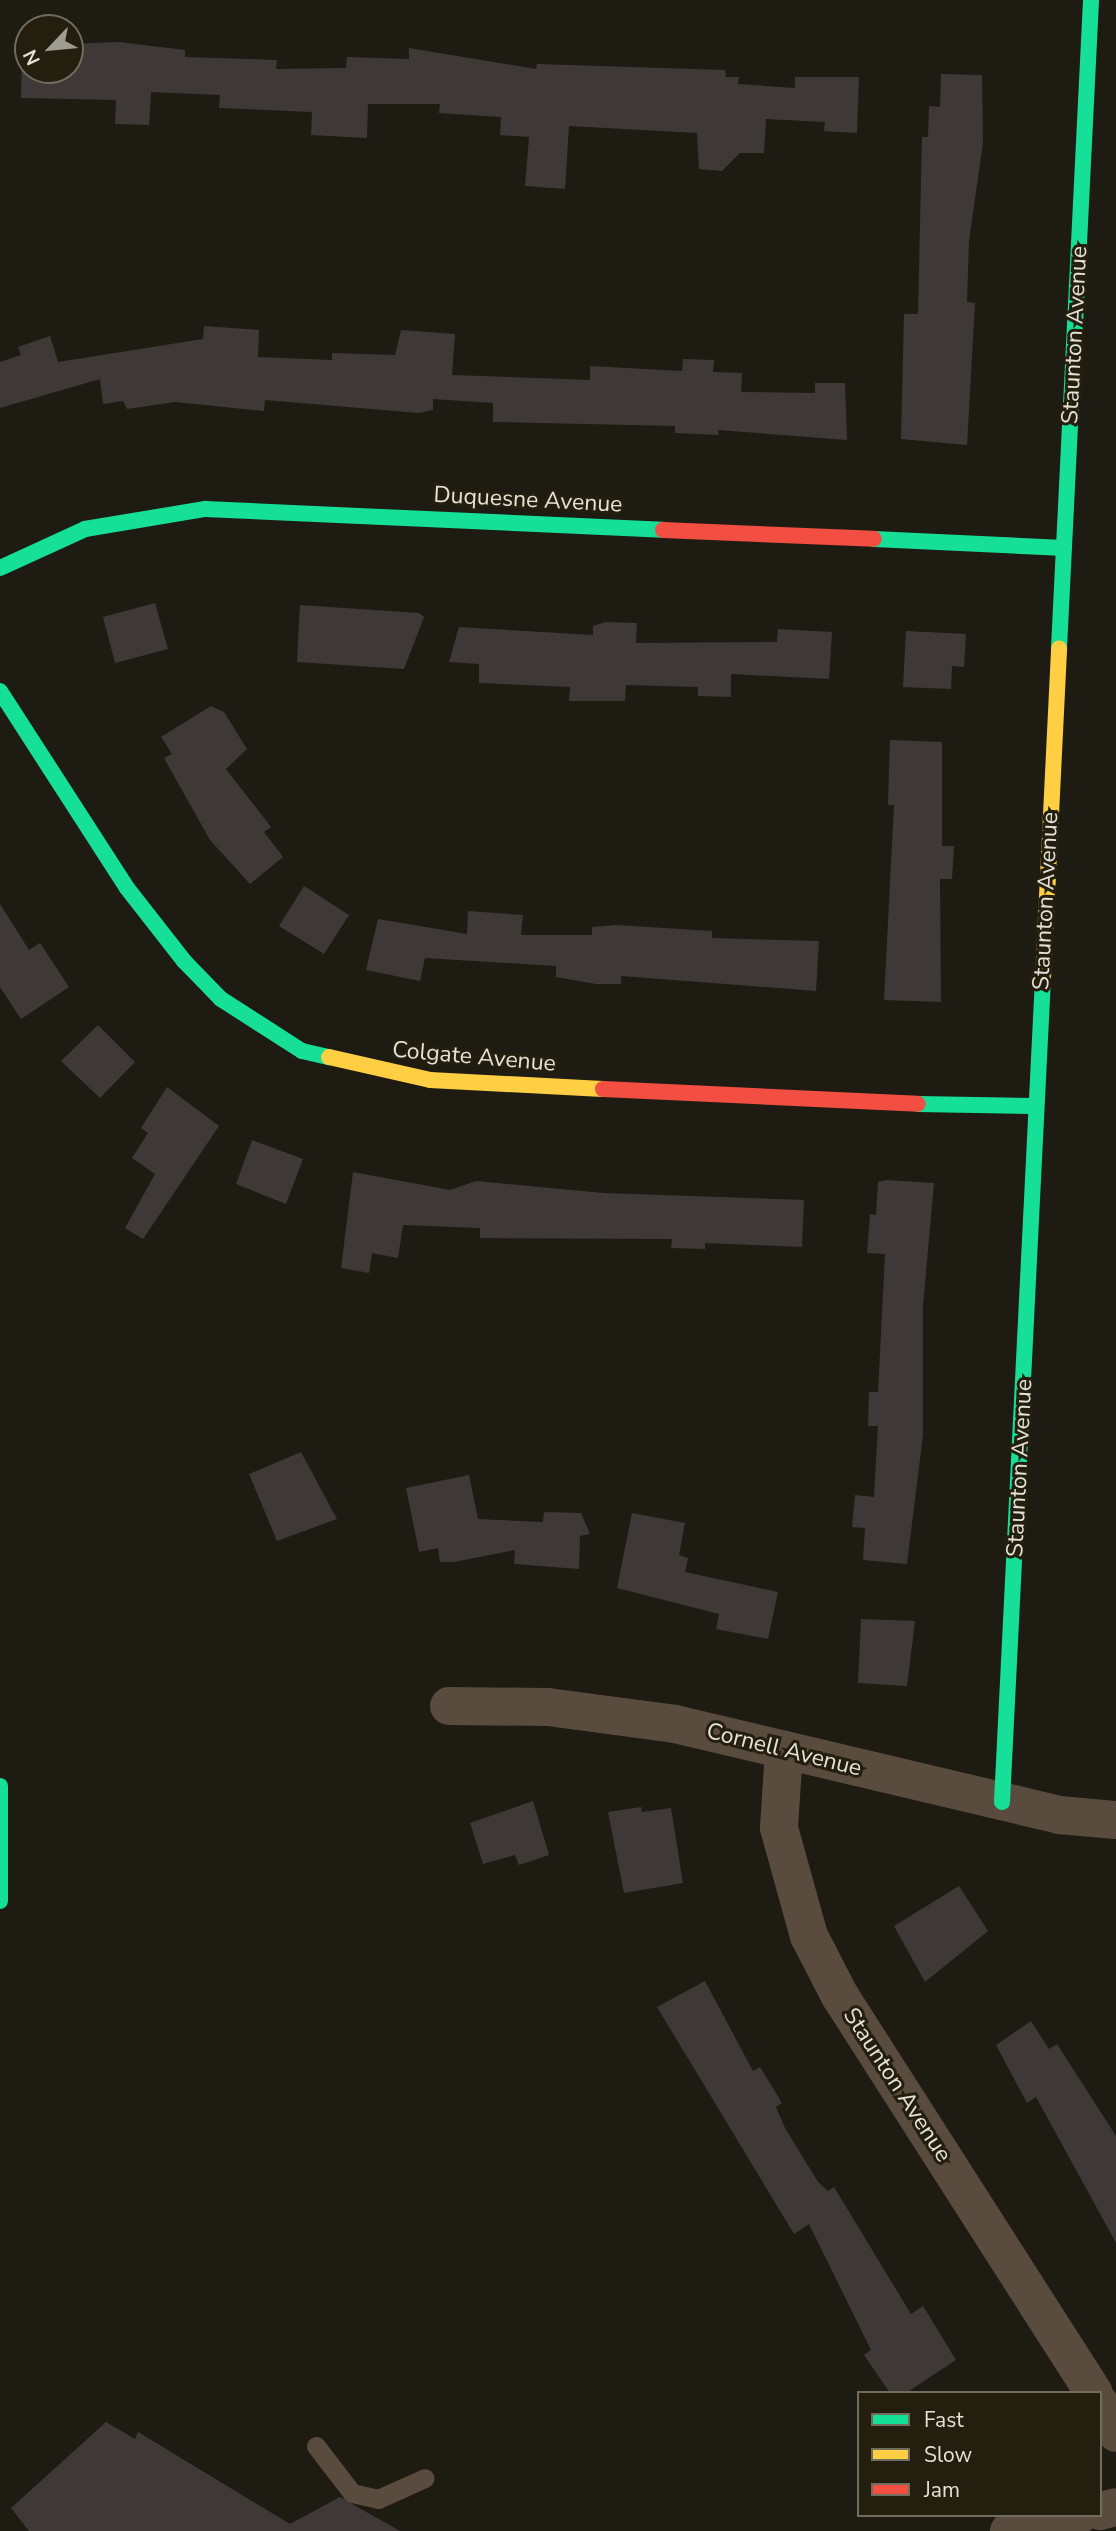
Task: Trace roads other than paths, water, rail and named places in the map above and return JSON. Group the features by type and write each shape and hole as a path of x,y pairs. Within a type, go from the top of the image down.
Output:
{"street":[{"name":"Staunton Avenue","path":"1002,1802 1091,0"},
{"name":"Duquesne Avenue","path":"0,568 85,529 205,509 1064,548"},
{"name":"Colgate Avenue","path":"0,691 127,888 184,961 231,1006 302,1051 430,1080 851,1103 1035,1106"},
{"name":"Cornell Avenue","path":"449,1706 608,1712 1002,1802 1116,1820"},
{"name":"Staunton Avenue","path":"783,1750 779,1828 809,1936 840,1996 1093,2391"},
{"path":"0,1786 0,1901"},
{"path":"1102,2408 1116,2433"},
{"path":"1009,2531 1070,2517"}],"lane":[{"path":"316,2446 352,2493 377,2499 425,2478"}]}
